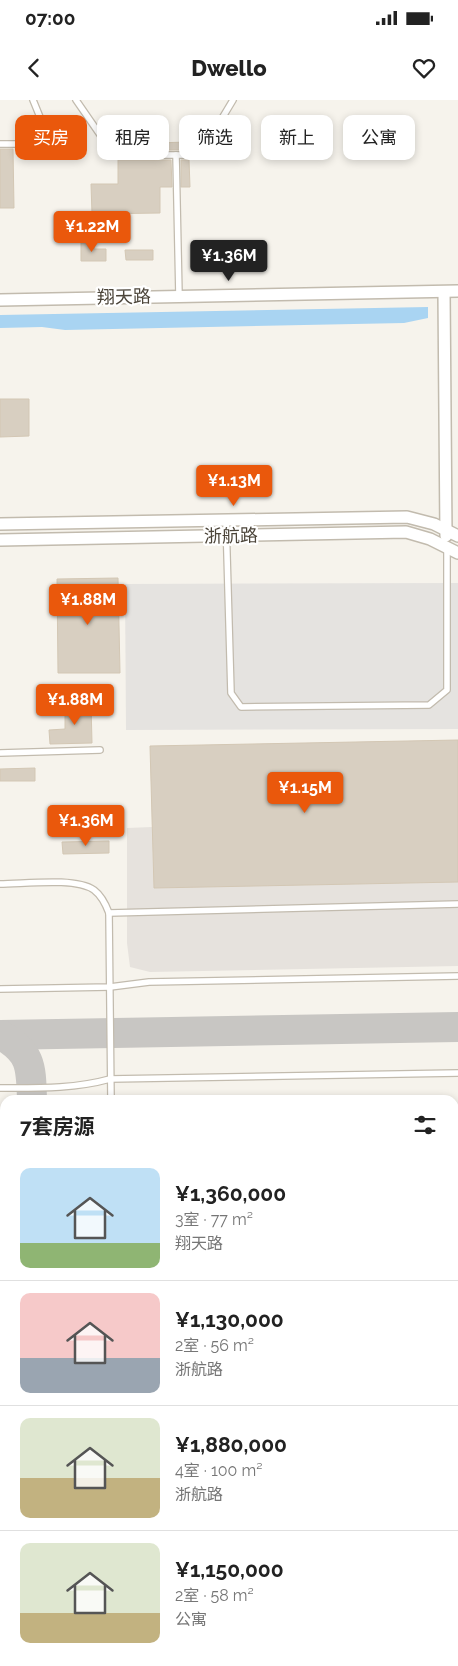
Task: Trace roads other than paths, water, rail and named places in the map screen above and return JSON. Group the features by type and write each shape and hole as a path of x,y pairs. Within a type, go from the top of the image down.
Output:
{"street":[{"name":"翔天路","path":"0,300 458,291"},
{"path":"444,292 447,548"},
{"name":"浙航路","path":"0,524 407,516 434,524 458,536"},
{"name":"浙航路","path":"0,540 406,532 430,539 458,553"}],"lane":[{"path":"0,144 41,144 42,122 33,100"},
{"path":"76,100 114,155 200,155 233,100"},
{"path":"176,155 179,296"},
{"path":"226,520 231,693 241,707 429,705 447,690 447,548"},
{"path":"0,753 100,750"},
{"path":"0,884 68,883 82,885 95,891 105,901 109,913 111,1095"},
{"path":"109,913 458,904"},
{"path":"0,989 110,987 148,982 458,976"},
{"path":"0,1088 91,1085 110,1079 458,1072"}],"water":[{"path":"428,307 428,318 404,323 65,330 42,327 0,328 0,315"}]}
